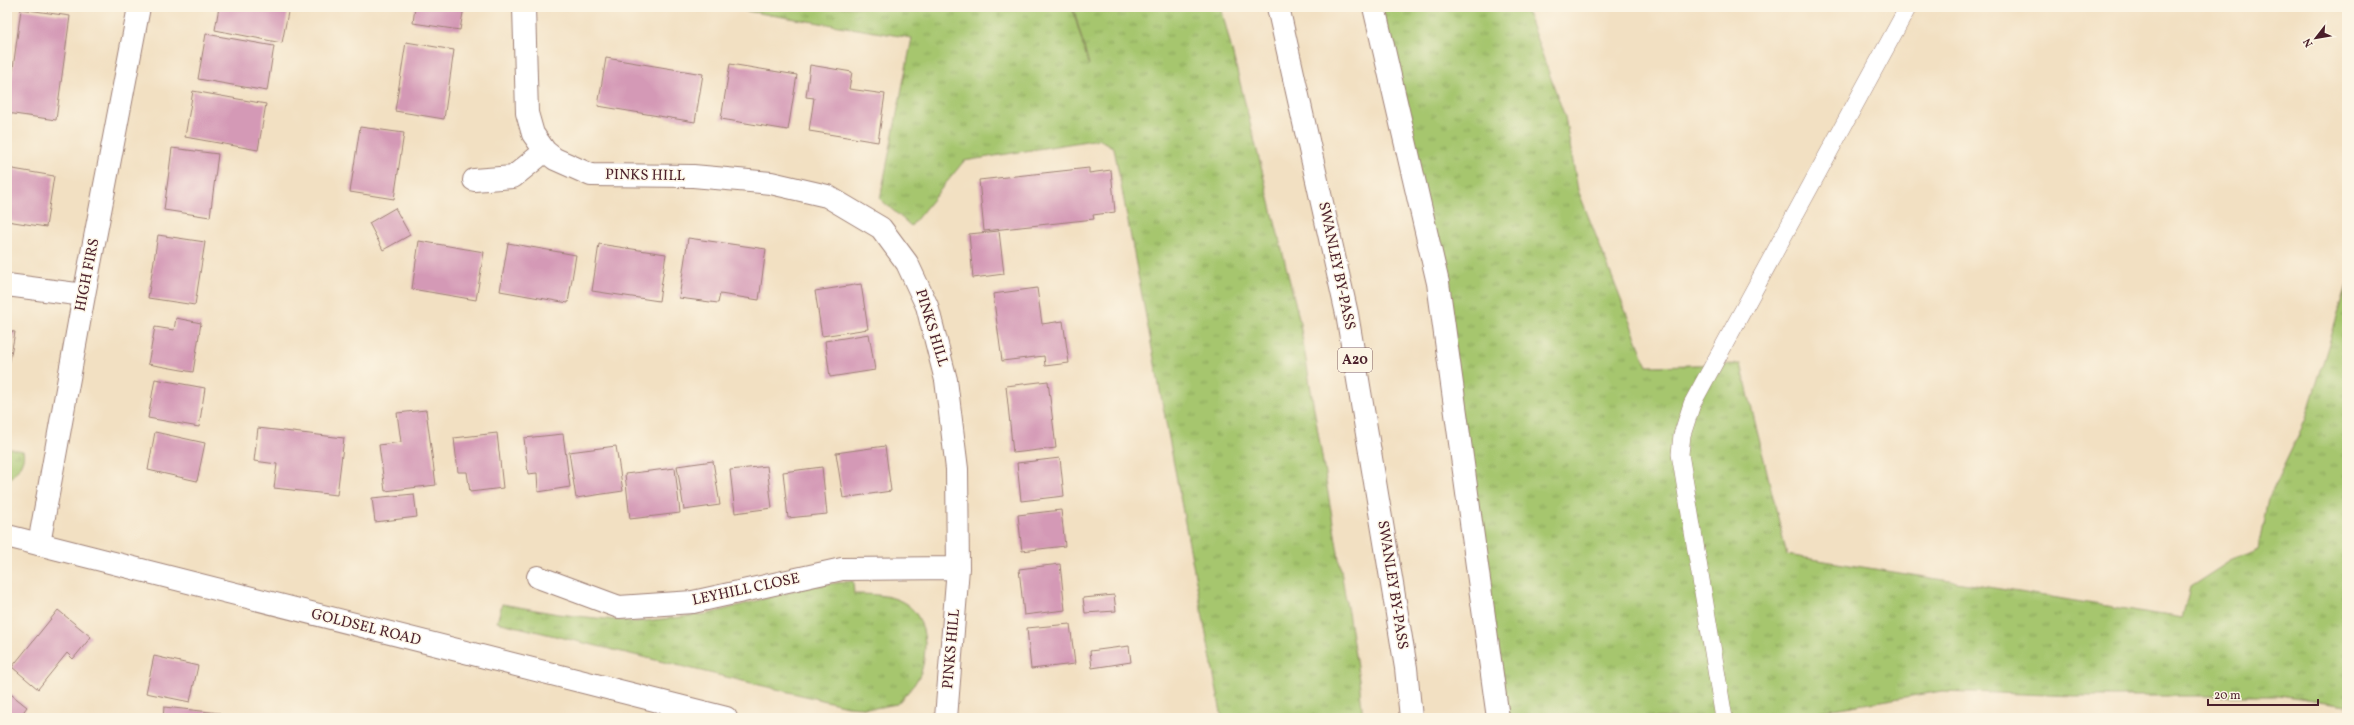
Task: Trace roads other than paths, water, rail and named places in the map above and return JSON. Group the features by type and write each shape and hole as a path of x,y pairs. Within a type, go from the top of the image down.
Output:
{"main road":[{"name":"HIGH FIRS","path":"39,544 84,295 139,7"},
{"name":"PINKS HILL","path":"524,7 527,113 533,134 545,151 555,159 592,175 701,177 771,183 827,196 881,228 908,263 927,306 946,380 957,469 958,568 946,718"},
{"name":"SWANLEY BY-PASS","path":"1278,7 1347,314 1406,668 1410,718"},
{"path":"1374,7 1438,283 1498,718"},
{"path":"474,180 513,177 545,151"},
{"path":"7,286 84,295"},
{"name":"GOLDSEL ROAD","path":"7,536 726,718"},
{"name":"LEYHILL CLOSE","path":"538,577 619,607 693,602 842,569 958,568"}],"lane":[{"path":"1724,718 1680,454 1682,435 1692,404 1908,7"}]}
